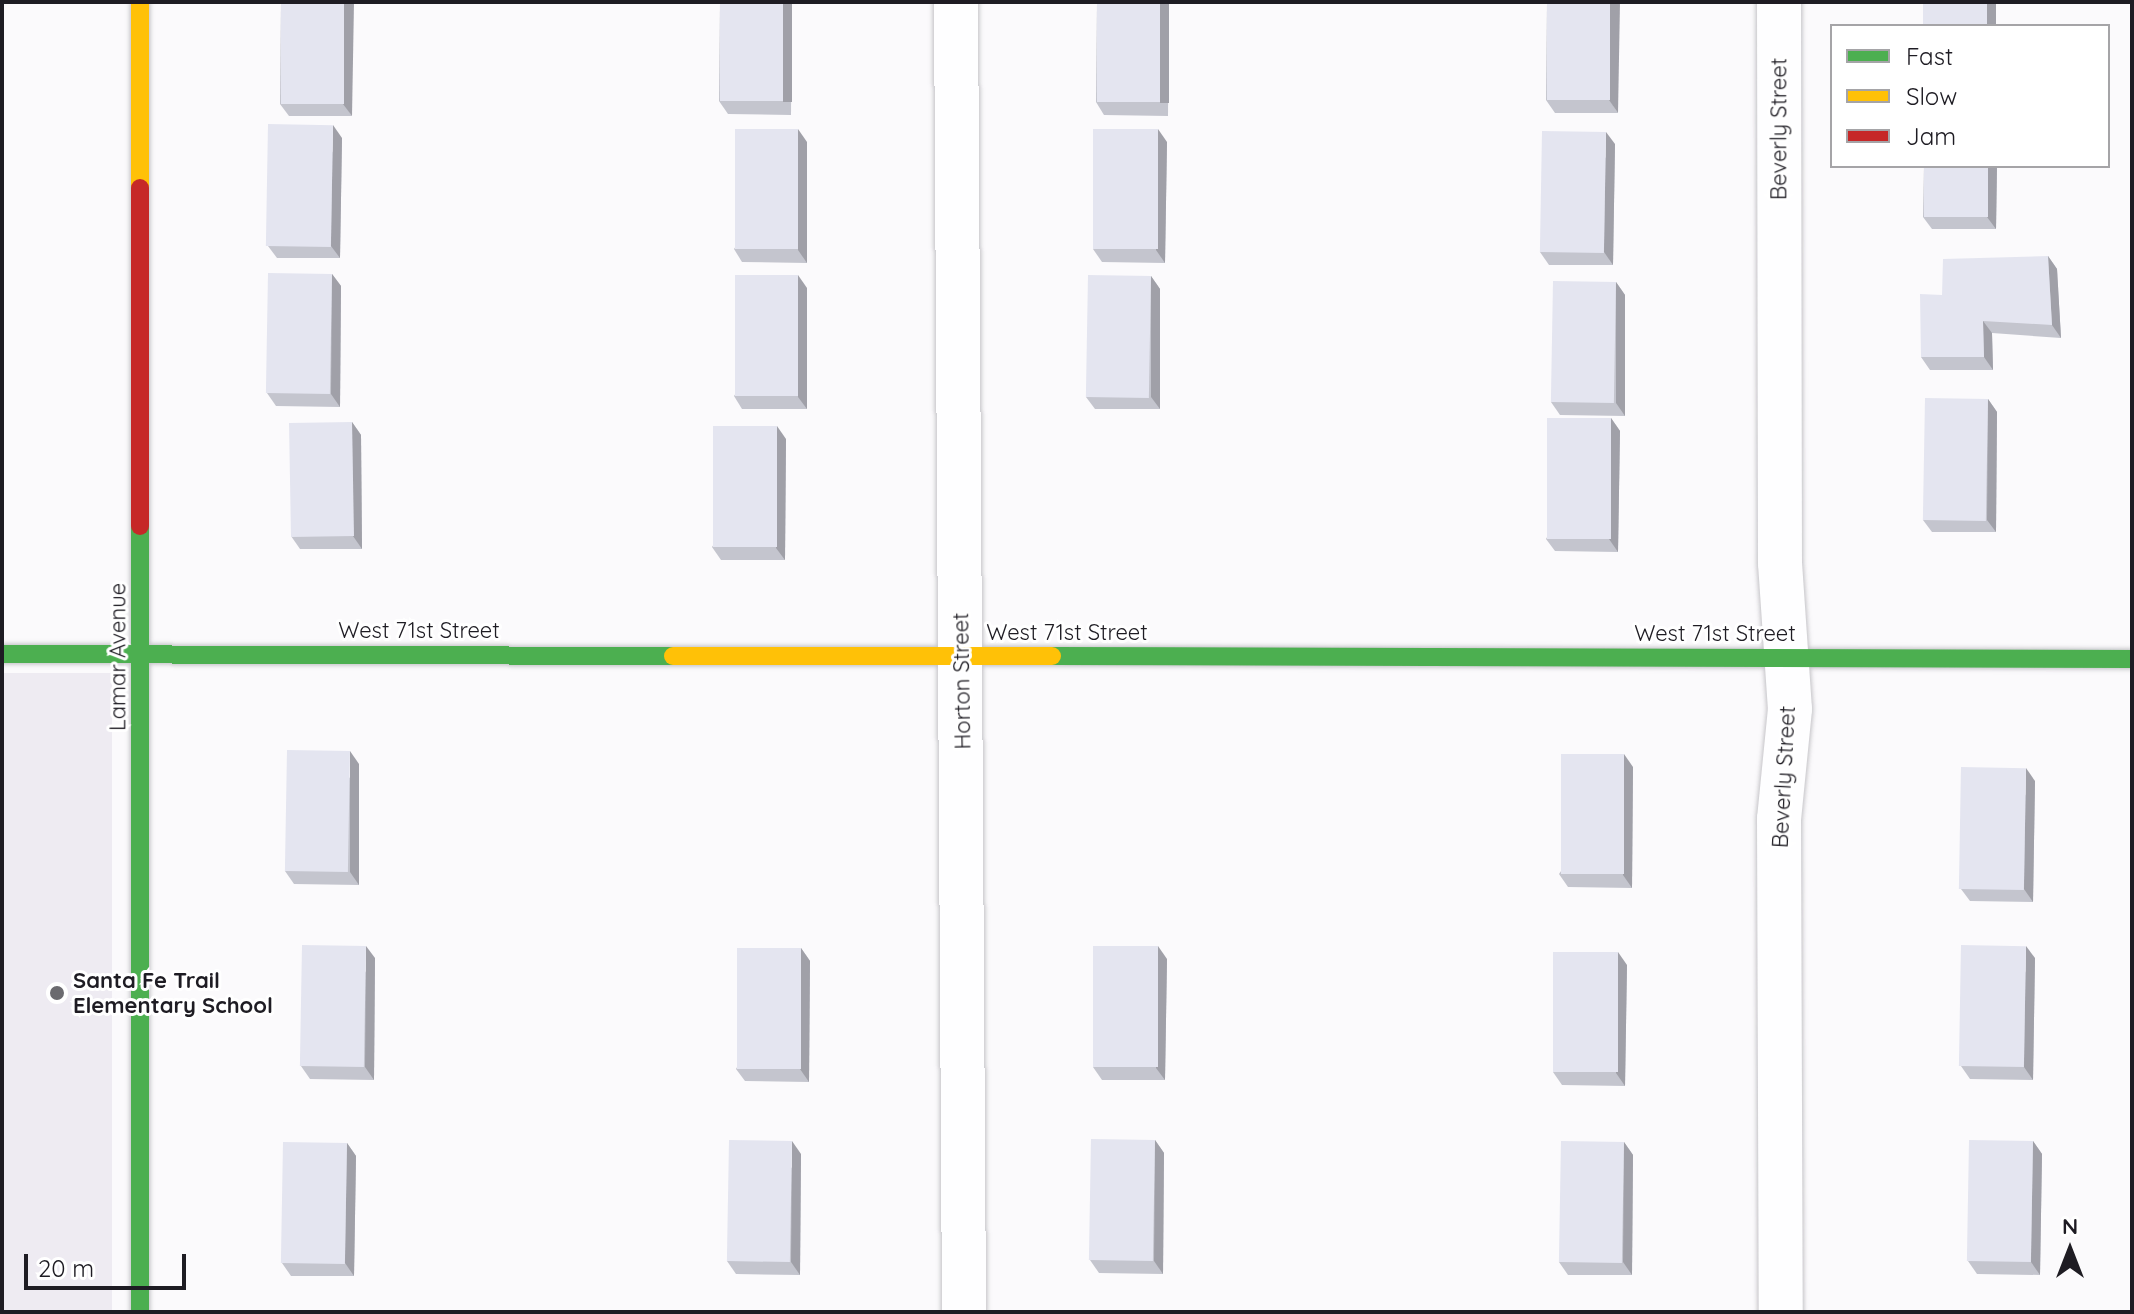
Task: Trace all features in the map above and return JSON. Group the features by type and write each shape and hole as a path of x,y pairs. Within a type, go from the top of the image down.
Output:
{"street":[{"name":"Lamar Avenue","path":"140,2 140,1312"},
{"name":"Horton Street","path":"956,2 964,1312"},
{"name":"Beverly Street","path":"1779,2 1785,658 1781,1312"},
{"name":"West 71st Street","path":"2,654 2132,659"}],"shaded area":[{"name":"Santa Fe Trail Elementary School","path":"2,673 112,673 112,1312 2,1312"}],"building":[{"path":"281,2 344,2 344,104 281,104"},
{"path":"720,2 783,2 783,101 720,101"},
{"path":"1097,2 1160,2 1160,102 1097,102"},
{"path":"1547,2 1610,2 1610,100 1547,100"},
{"path":"1923,2 1987,2 1987,24 1923,24"},
{"path":"268,124 333,125 331,247 266,246"},
{"path":"735,129 798,129 798,249 735,249"},
{"path":"1093,129 1158,129 1158,249 1093,249"},
{"path":"1542,131 1606,132 1604,253 1540,252"},
{"path":"1924,168 1988,168 1988,217 1924,217"},
{"path":"2048,256 2052,325 1983,321 1984,357 1921,357 1920,294 1942,295 1943,259"},
{"path":"268,273 332,274 330,394 266,393"},
{"path":"735,275 798,275 798,396 735,396"},
{"path":"1088,275 1151,276 1149,398 1086,397"},
{"path":"1553,281 1616,282 1614,403 1551,402"},
{"path":"1925,398 1988,399 1986,521 1923,520"},
{"path":"1547,418 1611,418 1611,539 1547,539"},
{"path":"352,422 354,536 291,537 289,423"},
{"path":"713,426 777,426 777,547 713,547"},
{"path":"287,750 350,751 348,872 285,871"},
{"path":"1561,754 1624,754 1624,874 1561,874"},
{"path":"1961,767 2026,768 2024,890 1959,889"},
{"path":"302,945 366,946 364,1067 300,1066"},
{"path":"1961,945 2026,946 2024,1067 1959,1066"},
{"path":"1093,946 1158,946 1158,1067 1093,1067"},
{"path":"737,948 801,948 801,1069 737,1069"},
{"path":"1553,952 1618,952 1618,1072 1553,1072"},
{"path":"1091,1139 1155,1140 1153,1261 1089,1260"},
{"path":"729,1140 792,1141 790,1262 727,1261"},
{"path":"1969,1140 2033,1141 2031,1262 1967,1261"},
{"path":"1561,1141 1624,1142 1622,1263 1559,1262"},
{"path":"283,1142 347,1143 345,1264 281,1263"}],"traffic: fast":[{"path":"140,526 140,1312"},
{"path":"2,654 673,656"},
{"path":"1052,656 2132,659"}],"traffic: slow":[{"path":"140,2 140,188"},
{"path":"673,656 1052,656"}],"traffic: jam":[{"path":"140,188 140,526"}],"place":[{"name":"Santa Fe Trail Elementary School","path":"57,993"}]}
